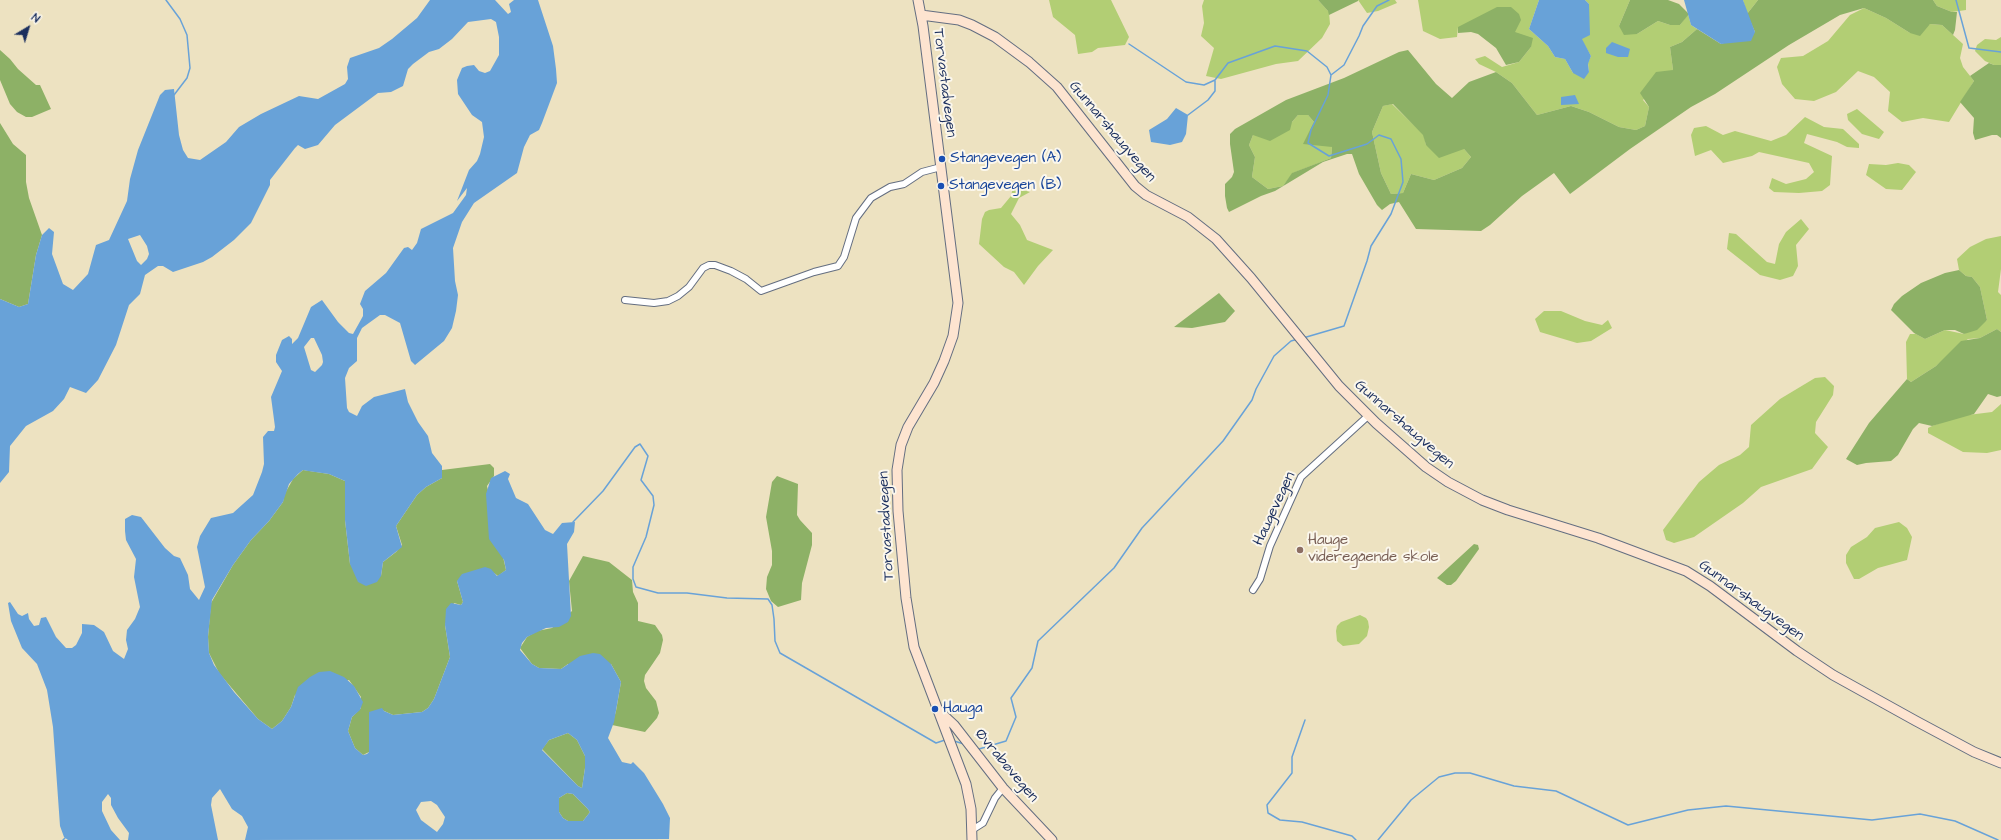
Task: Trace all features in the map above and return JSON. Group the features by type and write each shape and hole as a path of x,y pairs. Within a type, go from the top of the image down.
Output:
{"main road":[{"name":"Torvastadvegen","path":"918,0 958,289 957,311 951,340 938,375 903,438 898,456 897,481 900,549 911,632 919,662 966,784 971,809 972,840"},
{"name":"Gunnarshaugvegen","path":"921,15 959,20 972,25 1006,44 1043,74 1075,108 1135,186 1146,195 1188,217 1216,239 1231,254 1322,367 1368,416 1426,467 1467,493 1513,512 1598,538 1686,571 1710,586 1820,667 1909,718 1974,752 2001,763"},
{"name":"Øvrabøvegen","path":"938,711 954,725 1003,788 1052,840"}],"street":[{"path":"626,300 654,303 668,301 684,292 703,268 709,265 715,265 731,271 746,279 761,291 814,272 838,266 844,257 856,218 871,198 890,187 904,184 922,172 940,167"},
{"name":"Haugevegen","path":"1253,590 1260,579 1280,524 1301,477 1368,416"},
{"path":"972,830 983,822 995,798 1003,788"}],"green space":[{"path":"1049,0 1111,0 1129,37 1125,45 1098,48 1092,52 1078,54 1075,35 1053,17"},
{"path":"1204,0 1318,0 1329,12 1330,24 1322,38 1298,61 1276,64 1221,79 1206,76 1214,48 1201,36 1204,23 1202,6"},
{"path":"1318,0 1358,1 1329,15 1328,11"},
{"path":"1358,0 1395,0 1397,3 1378,11 1367,13"},
{"path":"1418,0 1539,0 1529,29 1548,46 1555,57 1565,59 1573,73 1589,72 1588,63 1591,56 1581,39 1589,4 1585,0 1630,0 1619,26 1637,34 1658,21 1670,25 1680,25 1688,14 1691,25 1697,29 1682,42 1670,47 1673,70 1643,100 1649,107 1645,126 1636,130 1619,127 1589,112 1571,106 1537,115 1512,83 1496,72 1479,64 1475,59 1485,56 1502,67 1519,62 1531,47 1458,27 1457,37 1440,39 1423,31"},
{"path":"1630,0 1668,0 1679,4 1689,14 1680,25 1670,25 1658,21 1637,34 1624,35 1619,26"},
{"path":"1743,0 1758,0 1747,14"},
{"path":"1758,0 1933,0 1937,6 1952,12 1957,12 1953,35 1942,25 1930,24 1920,36 1910,33 1886,18 1864,8 1840,15 1789,45 1715,94 1691,107 1630,149 1570,194 1554,173 1522,196 1490,225 1481,231 1416,229 1399,202 1390,204 1382,210 1377,205 1359,174 1352,154 1347,154 1323,162 1275,191 1261,196 1229,212 1227,208 1225,184 1232,177 1234,172 1230,134 1235,129 1286,100 1344,78 1399,52 1408,50 1436,84 1452,98 1469,82 1496,72 1512,83 1537,115 1571,106 1589,112 1619,127 1636,130 1645,126 1649,107 1640,93 1656,72 1673,70 1670,47 1682,42 1697,29 1721,44 1755,32 1747,14","holes":["1393,104 1423,135 1426,145 1439,158 1464,149 1471,157 1462,168 1434,180 1411,174 1403,193 1391,194 1381,173 1372,132 1383,106","1298,115 1308,115 1314,122 1303,144 1332,147 1331,158 1292,173 1283,186 1268,189 1252,177 1255,157 1249,145 1253,135 1270,141 1290,130 1292,122"]},
{"path":"1933,0 1966,0 1966,10 1952,12 1937,6"},
{"path":"1497,7 1511,7 1519,14 1521,20 1515,32 1533,38 1531,47 1519,62 1506,65 1496,48 1478,34 1471,32 1458,33 1458,27"},
{"path":"1864,8 1886,18 1910,33 1930,24 1942,25 1963,44 1960,58 1963,67 1974,81 1949,122 1923,118 1902,122 1888,111 1890,92 1874,77 1858,71 1836,92 1814,101 1795,99 1782,84 1777,67 1781,58 1803,56 1828,41 1850,15"},
{"path":"2001,37 2001,65 1994,65 1985,61 1975,51 1977,45 1985,39 1996,40"},
{"path":"0,50 36,85 40,85 51,109 32,117 26,117 17,112 10,104 0,80"},
{"path":"1989,63 2001,65 2001,138 1997,135 1992,135 1975,140 1973,133 1974,118 1960,102 1974,81 1970,76"},
{"path":"1392,104 1424,135 1426,145 1464,149 1471,157 1462,168 1434,180 1411,174 1403,193 1391,194 1381,173 1372,132 1383,106"},
{"path":"1857,109 1884,132 1879,139 1862,134 1848,120 1847,114"},
{"path":"1298,115 1308,115 1314,122 1332,147 1331,158 1293,173 1283,186 1268,189 1252,177 1255,157 1249,145 1253,135 1292,122"},
{"path":"1805,117 1824,127 1843,129 1859,144 1859,148 1847,147 1837,142 1807,134 1804,143 1832,156 1830,185 1822,191 1799,193 1774,192 1769,188 1772,178 1786,184 1806,179 1814,172 1809,163 1759,152 1752,156 1723,163 1711,150 1695,156 1691,135 1694,128 1706,126 1723,135 1735,131 1771,141 1786,135"},
{"path":"0,123 13,144 26,155 26,182 29,198 42,235 36,255 28,304 19,307 0,299"},
{"path":"1898,163 1909,165 1916,172 1902,190 1886,189 1866,175 1869,164 1886,165"},
{"path":"1013,187 1030,192 1019,198 1011,214 1020,225 1027,240 1053,250 1038,266 1024,285 1014,272 1004,267 979,244 982,219 985,212 1001,208 1011,196"},
{"path":"1801,219 1809,229 1796,245 1798,266 1793,276 1780,280 1760,275 1727,249 1729,233 1736,234 1767,262 1775,264 1779,244 1786,232"},
{"path":"2001,236 2001,269 1998,292 2001,295 2001,332 1997,329 1980,338 1968,339 1936,366 1911,382 1907,379 1906,342 1910,334 1916,334 1925,339 1945,330 1964,334 1987,320 1980,287 1972,277 1966,276 1959,270 1957,259 1970,247 1986,239"},
{"path":"1959,270 1966,276 1972,277 1980,287 1987,320 1977,330 1964,334 1955,330 1945,330 1925,339 1914,333 1891,310 1894,304 1902,296 1921,283 1945,273"},
{"path":"1219,293 1235,311 1225,322 1192,328 1174,327"},
{"path":"1544,311 1561,311 1585,321 1602,325 1608,320 1612,328 1591,341 1577,343 1540,332 1535,319"},
{"path":"1997,329 2001,332 2001,396 1997,397 1988,394 1974,414 1932,426 1919,423 1913,429 1898,455 1891,461 1857,465 1846,459 1869,423 1907,379 1911,382 1936,366 1961,341 1980,338"},
{"path":"1825,377 1834,386 1833,395 1816,422 1815,433 1828,447 1812,469 1761,487 1743,503 1694,537 1674,543 1666,540 1663,530 1699,482 1719,465 1740,455 1749,447 1751,425 1780,399 1815,378"},
{"path":"2001,404 2001,450 1987,453 1963,452 1928,433 1928,428 1932,426 1960,416 1992,412"},
{"path":"490,464 494,468 494,476 487,486 506,570 498,576 494,573 457,581 463,602 461,605 454,603 445,625 450,657 434,699 428,708 422,712 393,715 382,710 369,752 363,755 355,748 348,731 352,717 361,708 361,697 349,680 295,695 291,707 282,721 272,729 258,719 219,673 209,653 208,637 211,603 233,565 251,540 269,521 283,502 284,495 293,479 303,470 329,474 345,481 345,520 350,564 381,576 383,562 396,552 402,545 396,526 417,495 426,487 442,478 442,470"},
{"path":"777,476 798,484 797,515 812,533 812,545 802,583 801,600 778,607 771,601 766,589 767,577 772,565 772,551 766,517 772,482"},
{"path":"1899,522 1907,528 1912,537 1907,560 1878,568 1859,579 1854,579 1846,563 1846,555 1851,547 1867,537 1875,528"},
{"path":"1474,544 1478,545 1479,549 1456,581 1451,585 1447,585 1437,578"},
{"path":"583,556 609,562 632,580 633,592 638,603 638,621 655,625 662,635 663,640 660,653 645,675 644,681 646,688 656,701 659,713 657,718 645,732 612,725 621,682 611,664 568,664 561,669 539,668 532,664 520,648 527,637 537,631 552,628 572,611 569,581"},
{"path":"1360,615 1368,621 1369,627 1367,636 1359,644 1343,646 1337,641 1337,626 1341,622"},
{"path":"568,733 577,740 585,756 582,788 578,786 542,749 549,740"},
{"path":"567,793 573,794 590,812 583,821 568,821 563,818 559,812 559,798"}],"water":[{"path":"430,0 495,0 508,14 511,12 509,4 514,0 538,0 553,46 557,83 539,130 530,135 524,147 517,173 474,203 462,222 453,248 455,281 458,295 456,311 452,328 444,341 415,365 411,361 400,323 385,315 380,315 362,328 357,338 357,361 349,368 345,378 347,408 349,412 357,416 362,406 374,397 405,389 408,402 418,422 428,436 432,453 442,466 442,478 426,487 417,495 396,526 402,547 383,562 381,576 377,582 366,586 358,582 350,564 345,520 345,481 329,474 303,470 289,484 283,502 269,521 251,540 233,565 212,600 208,636 209,653 214,665 234,692 258,719 272,729 282,721 291,707 298,687 310,677 319,672 330,671 344,677 354,686 363,702 360,710 352,717 348,731 355,748 363,755 367,754 369,752 369,712 382,708 384,711 393,715 422,712 428,708 434,699 450,657 445,625 446,609 451,603 461,605 463,602 457,581 462,574 485,567 491,569 497,576 506,570 504,560 489,539 486,494 491,478 505,471 510,474 508,479 516,498 528,504 545,530 553,534 562,523 575,522 574,532 567,544 571,616 568,622 559,627 546,628 527,637 522,643 520,650 532,664 539,668 561,669 580,656 593,653 600,654 611,664 621,682 614,722 608,738 622,762 631,764 633,762 644,773 663,804 670,818 669,839 245,840 248,827 242,816 232,809 220,789 212,798 211,805 218,840 128,840 129,833 111,805 111,798 108,794 102,802 102,811 111,830 120,840 68,840 64,837 60,826 53,727 47,690 37,664 22,648 11,621 8,603 10,602 18,614 22,616 28,613 29,619 34,626 39,625 41,618 46,617 56,637 66,648 72,648 76,645 82,633 82,624 94,625 104,632 113,651 124,659 128,649 126,640 127,630 135,619 140,607 134,577 136,559 126,540 125,531 125,519 132,515 141,517 165,548 174,556 180,558 188,575 190,589 199,600 205,587 197,547 200,536 211,518 233,513 253,495 262,472 264,464 263,437 268,431 274,431 275,427 271,397 282,371 276,362 276,355 282,340 289,336 292,339 292,344 298,338 311,307 322,300 338,322 349,333 353,334 363,316 363,309 360,304 365,291 386,273 404,248 408,247 412,250 417,243 421,229 453,213 466,195 467,188 457,201 469,170 477,161 480,154 484,137 482,122 472,115 458,94 457,80 462,68 467,66 474,65 479,71 485,73 490,71 499,55 499,37 496,22 491,19 468,22 452,39 439,49 429,52 413,64 408,69 403,86 391,92 378,93 335,125 318,145 305,149 298,145 270,180 270,185 251,223 234,240 212,257 203,262 173,272 163,266 158,266 145,275 140,294 129,305 116,345 98,380 86,393 70,387 64,399 53,411 26,426 10,446 9,472 0,483 0,299 19,307 28,304 36,255 42,235 49,228 54,232 52,254 63,284 73,290 88,274 96,245 109,240 127,201 130,179 138,150 160,95 165,90 174,89 179,135 183,150 188,158 200,160 226,142 239,127 261,114 299,96 318,99 345,84 348,79 347,67 350,58 379,48 417,18","holes":["140,235 147,246 149,254 147,259 141,265 137,261 128,239","311,338 314,338 322,355 323,362 315,372 311,370 304,347","568,733 577,740 585,756 582,788 578,786 542,750 549,740","567,793 573,794 590,812 583,821 568,821 563,818 559,812 559,798","431,801 437,805 445,817 443,824 437,832 421,820 416,810 421,802"]},
{"path":"1539,0 1585,0 1589,4 1590,35 1582,39 1591,56 1588,64 1589,72 1584,79 1573,73 1565,59 1555,57 1548,46 1529,29"},
{"path":"1684,0 1743,0 1755,32 1751,41 1721,44 1691,25"},
{"path":"1612,42 1630,49 1628,57 1618,57 1606,53 1606,48"},
{"path":"1575,95 1579,104 1561,105 1561,97"},
{"path":"1176,108 1188,115 1186,134 1182,142 1170,145 1151,142 1149,130 1167,119"}],"waterway":[{"path":"166,0 180,19 187,35 190,68 187,78 174,95"},
{"path":"1331,75 1344,65 1363,26 1377,6 1389,0"},
{"path":"1956,0 1969,48 2001,52"},
{"path":"1129,44 1186,82 1204,85 1215,80 1228,63 1275,46 1307,51 1327,67 1331,75 1328,95 1311,130 1308,143 1329,156 1367,144 1379,135 1391,139 1401,159 1403,182 1391,214 1371,246 1344,326 1303,338"},
{"path":"1188,115 1208,100 1215,91 1215,81"},
{"path":"977,749 1006,741 1016,717 1011,698 1032,668 1038,641 1114,568 1142,528 1223,441 1252,400 1256,389 1274,356 1291,341 1298,339"},
{"path":"573,522 603,491 635,447 640,444 648,456 641,480 653,496 654,505 646,537 633,567 633,579 636,587 658,593 687,593 727,598 768,599 772,605 775,641 780,653 936,743 945,740"},
{"path":"1305,720 1292,757 1292,773 1267,805 1268,813 1280,820 1302,822 1352,836 1356,840"},
{"path":"954,741 964,744"},
{"path":"1378,840 1411,800 1439,777 1455,773 1470,773 1514,786 1556,791 1628,825 1688,810 1726,806 1872,820 1920,814 1955,821 1998,840"}],"place":[{"name":"Stangevegen (A)","path":"942,159"},
{"name":"Stangevegen (B)","path":"941,186"},
{"name":"Hauge videregående skole","path":"1300,550"},
{"name":"Hauga","path":"935,709"}]}
